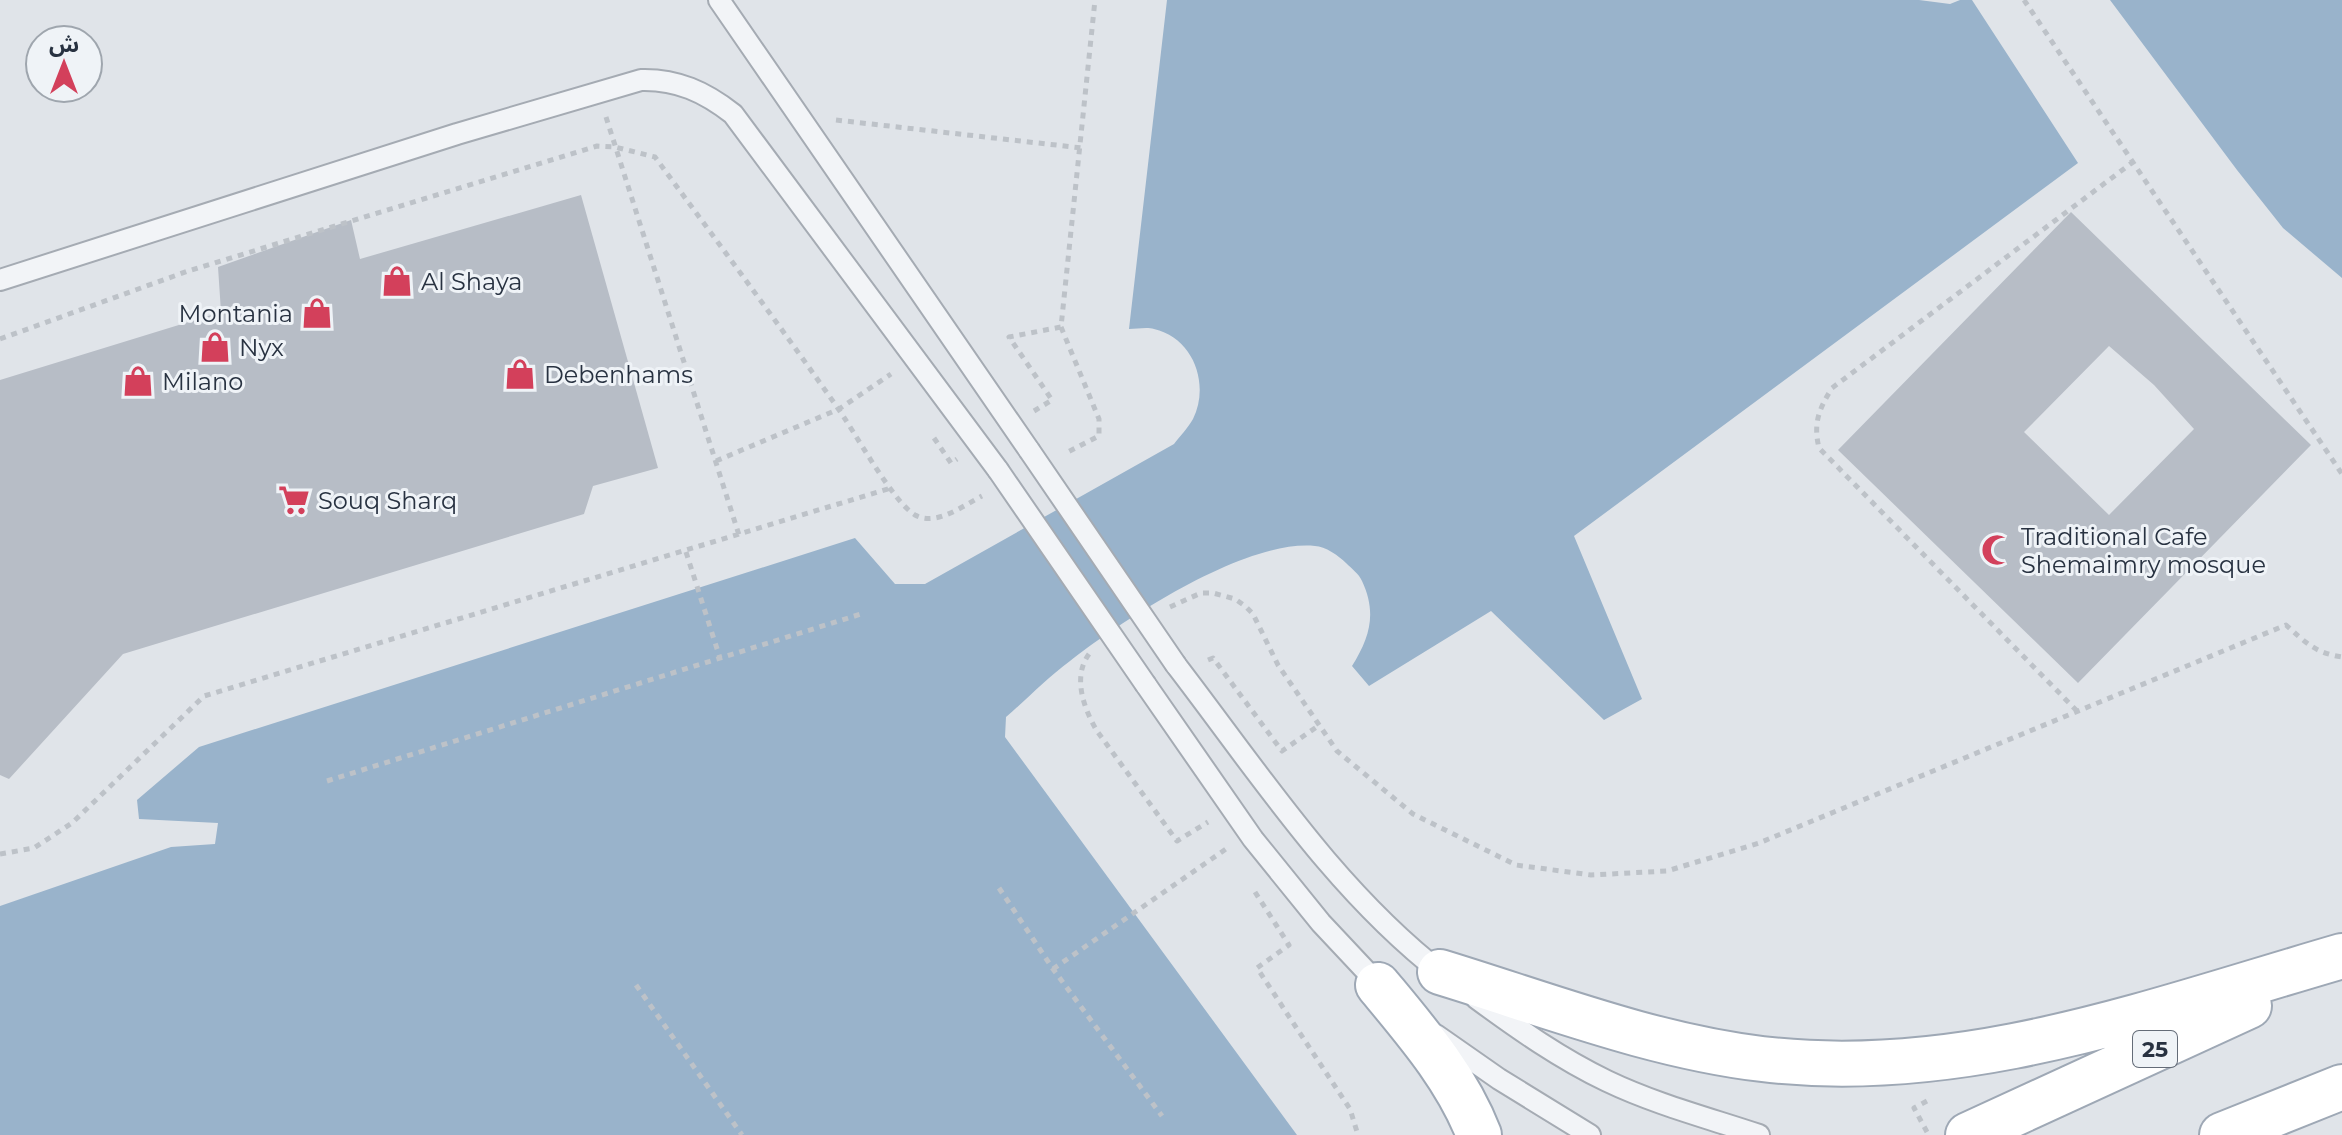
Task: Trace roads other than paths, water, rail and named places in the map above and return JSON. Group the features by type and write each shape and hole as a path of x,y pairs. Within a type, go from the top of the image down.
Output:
{"main road":[{"path":"1440,972 1693,1047 1762,1059 1872,1064 1912,1062 2015,1047 2098,1027 2342,956"},
{"name":"25","path":"1968,1135 2342,963"},
{"path":"1378,985 1448,1074 1469,1107 1479,1135"},
{"path":"2222,1135 2342,1087"}],"lane":[{"path":"719,0 1176,665 1318,852 1389,927 1440,972 1513,1025 1608,1082 1759,1135"},
{"path":"0,280 641,80 662,79 716,100 733,114 998,470 1253,839 1321,923 1378,985 1451,1046 1590,1135"}],"water":[{"path":"1167,0 1919,0 1950,4 1972,0 2078,163 1574,536 1642,699 1604,720 1491,611 1369,686 1352,666 1367,635 1370,614 1367,593 1359,576 1343,560 1319,546 1287,547 1255,555 1187,585 1093,644 1053,674 1006,717 1005,737 1297,1135 0,1135 0,906 171,847 215,844 218,823 139,819 137,800 199,747 855,538 895,584 925,584 1174,444 1191,422 1198,406 1199,378 1195,365 1188,352 1168,334 1151,328 1129,329"},
{"path":"2110,0 2342,0 2342,278 2283,228"}],"place":[{"name":"Al Shaya","path":"397,281"},
{"name":"Montania","path":"317,313"},
{"name":"Nyx","path":"215,347"},
{"name":"Debenhams","path":"520,374"},
{"name":"Milano","path":"138,381"},
{"name":"Souq Sharq","path":"294,500"},
{"name":"Traditional Cafe Shemaimry mosque","path":"1997,550"}]}
